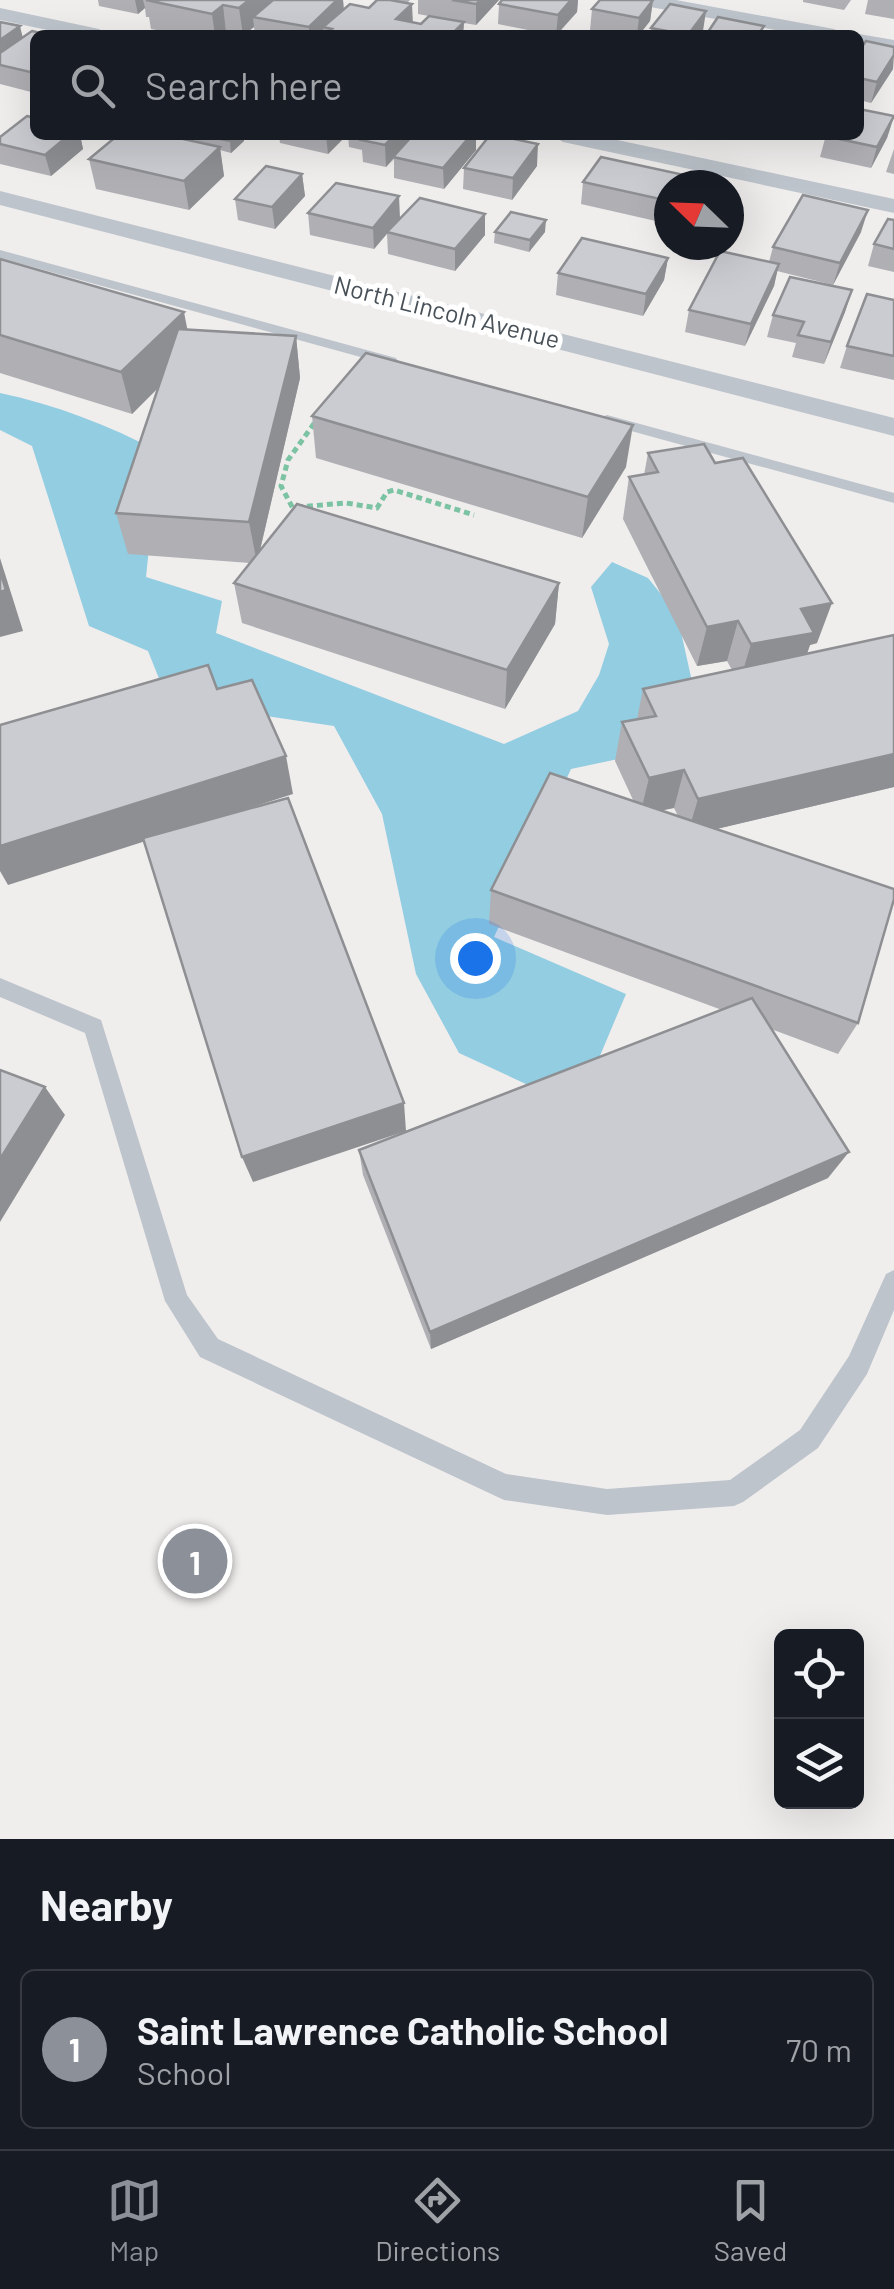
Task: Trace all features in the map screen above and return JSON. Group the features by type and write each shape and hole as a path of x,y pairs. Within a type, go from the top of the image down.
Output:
{"street":[{"path":"645,0 807,30"},
{"path":"0,14 75,30"},
{"path":"864,41 894,46"},
{"path":"586,140 894,206"},
{"name":"North Lincoln Avenue","path":"0,198 894,427"}],"lane":[{"path":"0,254 406,365"},
{"path":"594,416 894,498"},
{"path":"0,987 94,1028 176,1301 209,1348 504,1487 608,1502 734,1493 808,1439 858,1365 894,1282"}],"path":[{"path":"300,519 290,508 281,486 288,460 322,413"},
{"path":"290,508 346,503 377,508 387,492 394,490 474,515"}],"water":[{"path":"0,393 82,417 159,452 146,577 222,601 216,633 504,744 578,711 599,675 609,644 591,587 612,562 648,578 677,614 695,695 717,738 571,769 494,937 626,994 578,1108 459,1053 416,974 382,814 334,726 246,713 180,731 148,651 89,626 32,446 0,430"}],"building":[{"path":"146,0 249,0 239,8 223,5 212,14"},
{"path":"273,0 337,0 309,27 253,17"},
{"path":"377,0 390,0 412,4 396,19 421,24 429,16 464,22 456,30 323,27 350,4 369,8"},
{"path":"502,0 571,0 558,15 499,4"},
{"path":"600,0 653,0 639,18 592,9"},
{"path":"670,4 706,11 692,30 651,28"},
{"path":"718,17 764,26 761,30 709,30"},
{"path":"0,22 20,26 0,40"},
{"path":"30,32 30,72 0,65 0,53"},
{"path":"866,41 894,47 894,55 877,82 864,79"},
{"path":"864,110 894,116 877,147 844,140 864,140"},
{"path":"27,116 30,140 63,140 45,155 0,144 0,137"},
{"path":"112,140 188,140 220,147 184,181 89,159"},
{"path":"361,140 390,140 385,145"},
{"path":"408,140 467,140 443,168 393,157"},
{"path":"486,140 538,144 513,178 464,168"},
{"path":"601,157 661,170 654,170 654,198 583,182"},
{"path":"266,166 302,174 272,207 235,199"},
{"path":"336,183 399,196 373,228 308,213"},
{"path":"803,195 868,210 840,263 773,247"},
{"path":"420,198 485,214 455,249 387,232"},
{"path":"511,212 546,220 530,240 495,232"},
{"path":"888,219 894,220 894,249 874,244"},
{"path":"582,238 654,255 654,260 667,260 646,294 558,273"},
{"path":"744,256 779,264 751,324 689,310 715,260 744,260"},
{"path":"0,259 184,312 121,372 0,335"},
{"path":"790,277 852,290 831,342 798,335 804,322 773,315"},
{"path":"867,294 894,300 894,356 847,346"},
{"path":"178,329 296,336 249,522 116,513"},
{"path":"366,353 633,425 588,497 312,416"},
{"path":"704,444 715,463 743,458 832,603 801,609 814,633 751,644 738,621 707,627 629,477 658,472 648,453"},
{"path":"297,504 559,583 507,670 234,583"},
{"path":"0,571 6,590 0,592"},
{"path":"894,635 894,754 698,799 684,770 649,778 622,722 656,716 643,689"},
{"path":"208,665 217,689 252,680 286,756 0,846 0,725"},
{"path":"550,773 894,889 858,1023 491,890"},
{"path":"288,798 404,1103 242,1157 143,838"},
{"path":"752,998 849,1152 430,1332 359,1150"},
{"path":"0,1070 45,1087 0,1159"}],"place":[{"name":"Saint Lawrence Catholic School","path":"195,1561"}]}
